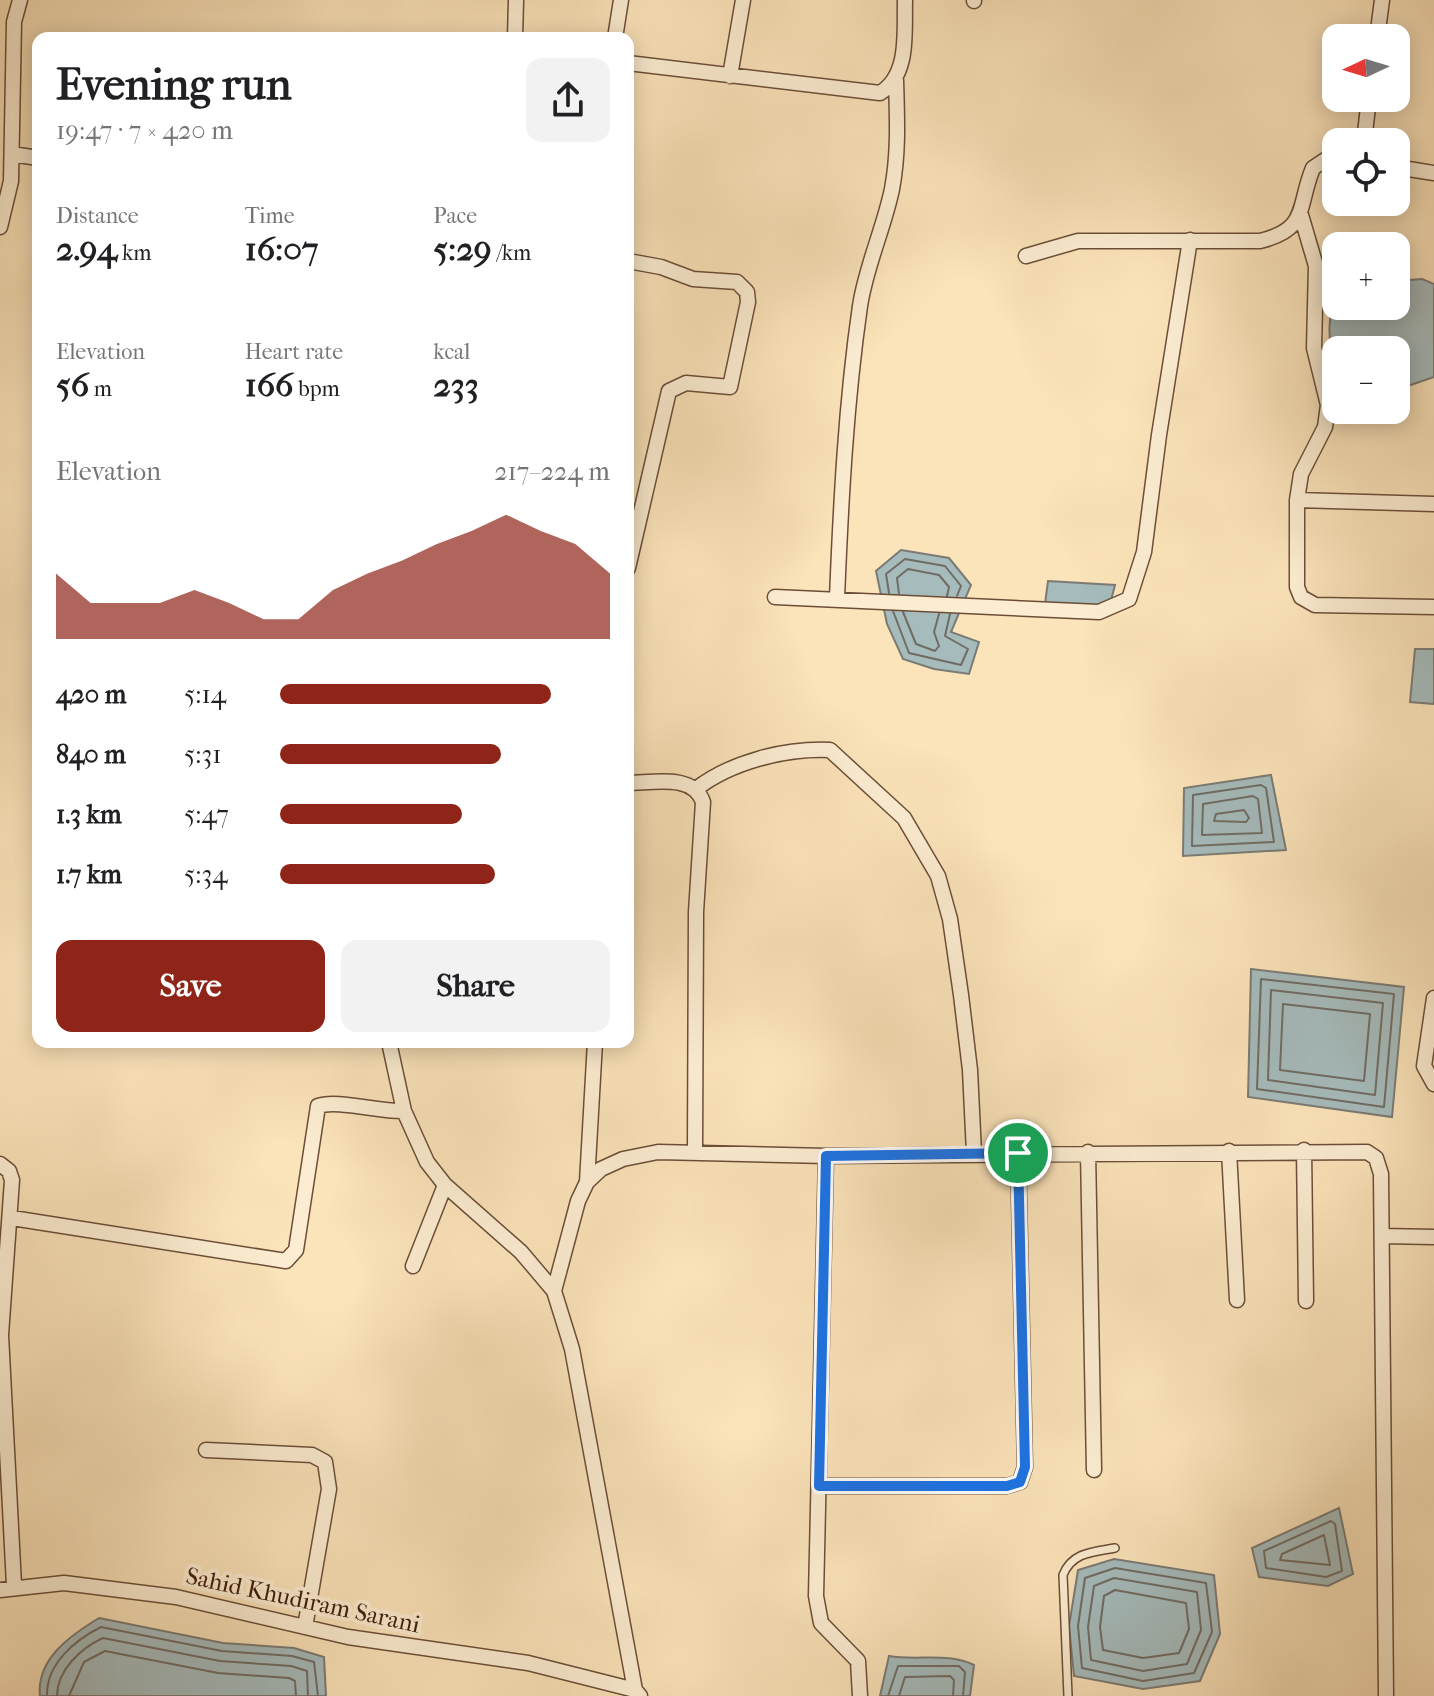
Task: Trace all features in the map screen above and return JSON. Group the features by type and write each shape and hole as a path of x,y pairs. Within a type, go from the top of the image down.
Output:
{"street":[{"path":"0,227 11,181 14,22 20,0"},
{"path":"515,32 516,0"},
{"path":"616,32 621,0"},
{"path":"730,76 743,0"},
{"path":"837,598 841,483 852,369 861,303 891,192 897,157 896,80 902,60 905,0"},
{"path":"1379,24 1382,0"},
{"path":"634,64 868,93 880,93 896,80"},
{"path":"12,154 32,157"},
{"path":"1026,256 1078,241 1260,241 1288,231 1301,215 1313,168 1322,161"},
{"path":"1410,169 1434,173"},
{"path":"1301,215 1316,266 1314,348 1328,405 1325,427 1301,474 1297,500 1297,587 1308,602 1434,607"},
{"path":"775,597 1099,612 1129,599 1144,552 1190,240"},
{"path":"634,262 661,267 693,279 737,282 747,292 748,302 730,387 686,383 669,391 634,542"},
{"path":"1297,500 1434,504"},
{"path":"696,789 729,768 806,750 830,750 904,818 938,876 950,919 970,1070 974,1153"},
{"path":"634,783 685,784 696,789 703,802 696,912 695,1151"},
{"path":"1434,998 1424,1066 1434,1084"},
{"path":"390,1048 404,1111 427,1162 445,1185 521,1252 554,1291 572,1349 637,1693"},
{"path":"587,1182 595,1048"},
{"path":"12,1218 286,1261 296,1250 318,1106 336,1103 380,1112 404,1111"},
{"path":"1304,1150 1306,1301"},
{"path":"554,1291 578,1201 587,1182 601,1169 623,1159 658,1152 826,1156 1357,1150 1376,1158 1381,1174 1386,1696"},
{"path":"1229,1151 1237,1300"},
{"path":"1088,1152 1094,1470"},
{"path":"819,1486 1007,1486 1020,1482 1025,1467 1018,1153"},
{"path":"826,1156 817,1613 830,1634 858,1661 860,1696"},
{"path":"0,1164 9,1171 12,1180 12,1218 3,1284 1,1335 7,1588"},
{"path":"413,1266 445,1185"},
{"path":"1382,1236 1434,1237"},
{"path":"206,1450 312,1455 325,1462 329,1489 305,1627"},
{"name":"Sahid Khudiram Sarani","path":"7,1588 97,1584 176,1597 348,1637 528,1663 637,1693"}],"lane":[{"path":"1068,1696 1063,1575 1071,1560 1082,1554 1115,1548"}],"water":[{"path":"1422,279 1434,284 1434,377 1410,385 1410,336 1330,336 1330,320 1410,320 1410,280"},
{"path":"901,550 949,558 971,585 951,632 979,642 969,674 934,669 903,659 887,624 876,571"},
{"path":"1048,581 1115,585 1108,612 1045,604"},
{"path":"1415,649 1434,649 1434,704 1410,702"},
{"path":"1271,775 1286,850 1183,856 1184,788"},
{"path":"1251,969 1404,987 1392,1117 1248,1097"},
{"path":"1339,1508 1353,1574 1328,1586 1259,1577 1252,1548"},
{"path":"1114,1559 1214,1575 1220,1634 1200,1681 1143,1689 1074,1676 1069,1626 1078,1570"},
{"path":"99,1618 223,1643 294,1648 324,1657 326,1696 40,1696 40,1683 50,1660 67,1640"},
{"path":"889,1656 954,1659 974,1665 970,1696 880,1696"}],"route":[{"path":"1018,1153 1023,1477 1015,1485 1007,1486 819,1486 826,1156 1018,1153"}]}
